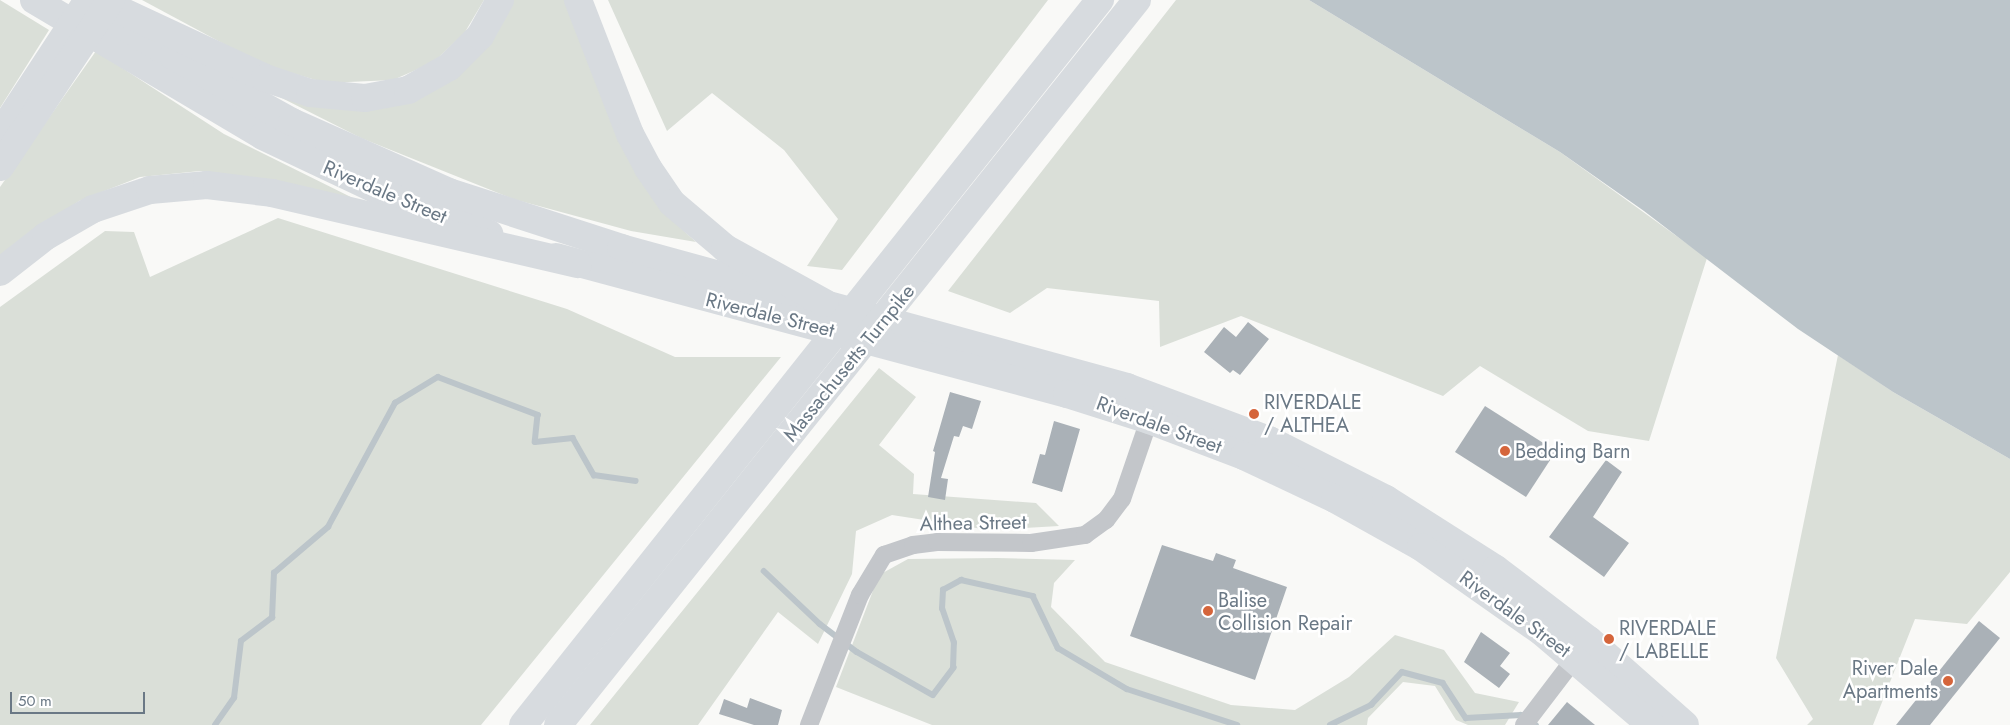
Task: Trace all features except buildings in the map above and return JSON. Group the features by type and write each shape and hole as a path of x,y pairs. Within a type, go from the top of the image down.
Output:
{"main road":[{"name":"Riverdale Street","path":"34,0 192,96 329,169 468,226 578,264 1042,386 1150,420 1268,467 1363,514 1474,583 1575,658 1651,725"},
{"name":"Riverdale Street","path":"84,0 240,95 401,173 547,226 1127,387 1226,422 1311,460 1386,498 1496,569 1589,640 1685,725"},
{"path":"0,167 56,67 88,0"},
{"path":"98,0 265,78 310,93 365,98 408,90 449,67 480,36 500,0"},
{"path":"0,134 111,0"},
{"path":"578,0 630,134 648,168 672,203 725,248 825,303"},
{"name":"Massachusetts Turnpike","path":"523,725 819,356 1100,0"},
{"name":"Massachusetts Turnpike","path":"558,725 1138,0"},
{"path":"0,272 46,236 99,206 150,190 207,185 272,193 578,264"}],"street":[{"name":"Althea Street","path":"809,725 838,648 869,575 878,561 892,550 937,542 1064,541 1093,531 1112,514 1122,499 1150,420"},
{"path":"1524,725 1575,658"}],"shaded area":[{"path":"0,0 49,30 0,108"},
{"path":"142,0 484,0 465,32 434,62 393,80 326,83 261,64"},
{"path":"511,0 566,0 664,213 696,242 631,231 513,199 361,138 262,88 414,102"},
{"path":"608,0 1048,0 842,270 807,266 838,219 784,150 712,93 667,131"},
{"path":"1176,0 1309,0 1560,152 1707,258 1649,441 1588,431 1480,366 1443,396 1241,316 1160,347 1159,301 1047,288 1010,313 948,291"},
{"path":"1309,0 2010,0 2010,459 1893,392 1798,329 1644,211 1560,152"},
{"path":"96,51 224,134 367,205 254,179 200,171 140,177 79,201 0,257 0,187"},
{"path":"278,218 567,309 675,357 781,357 481,725 0,725 0,307 105,231 134,232 150,277"},
{"path":"1838,355 1893,392 2010,459 2010,572 1967,624 1915,619 1873,725 1807,725 1813,719 1776,658"},
{"path":"879,368 916,397 879,445 914,474 913,494 1036,503 1059,526 989,530 892,515 856,531 852,574 818,644 778,612 698,725 590,725"},
{"path":"997,558 1075,560 1054,583 1051,607 1105,662 1231,705 1295,710 1349,677 1395,635 1444,650 1475,693 1519,702 1505,725 1468,725 1456,720 1435,686 1403,682 1368,718 1367,725 932,725 836,687 879,575 908,559"}],"waterway":[{"path":"215,725 234,698 241,641 272,618 274,573 328,527 395,403 438,377 538,415 535,442 573,438 594,475 636,481"},
{"path":"764,571 820,624 857,652 933,695 953,668 954,643 942,609 943,590 961,580 1033,596 1058,648 1127,689 1237,725"},
{"path":"1330,725 1371,705 1402,672 1443,683 1466,718 1521,715 1536,725"}],"place":[{"name":"RIVERDALE / ALTHEA","path":"1254,414"},
{"name":"Bedding Barn","path":"1505,451"},
{"name":"Balise Collision Repair","path":"1208,611"},
{"name":"RIVERDALE / LABELLE","path":"1609,639"},
{"name":"River Dale Apartments","path":"1948,681"}]}
